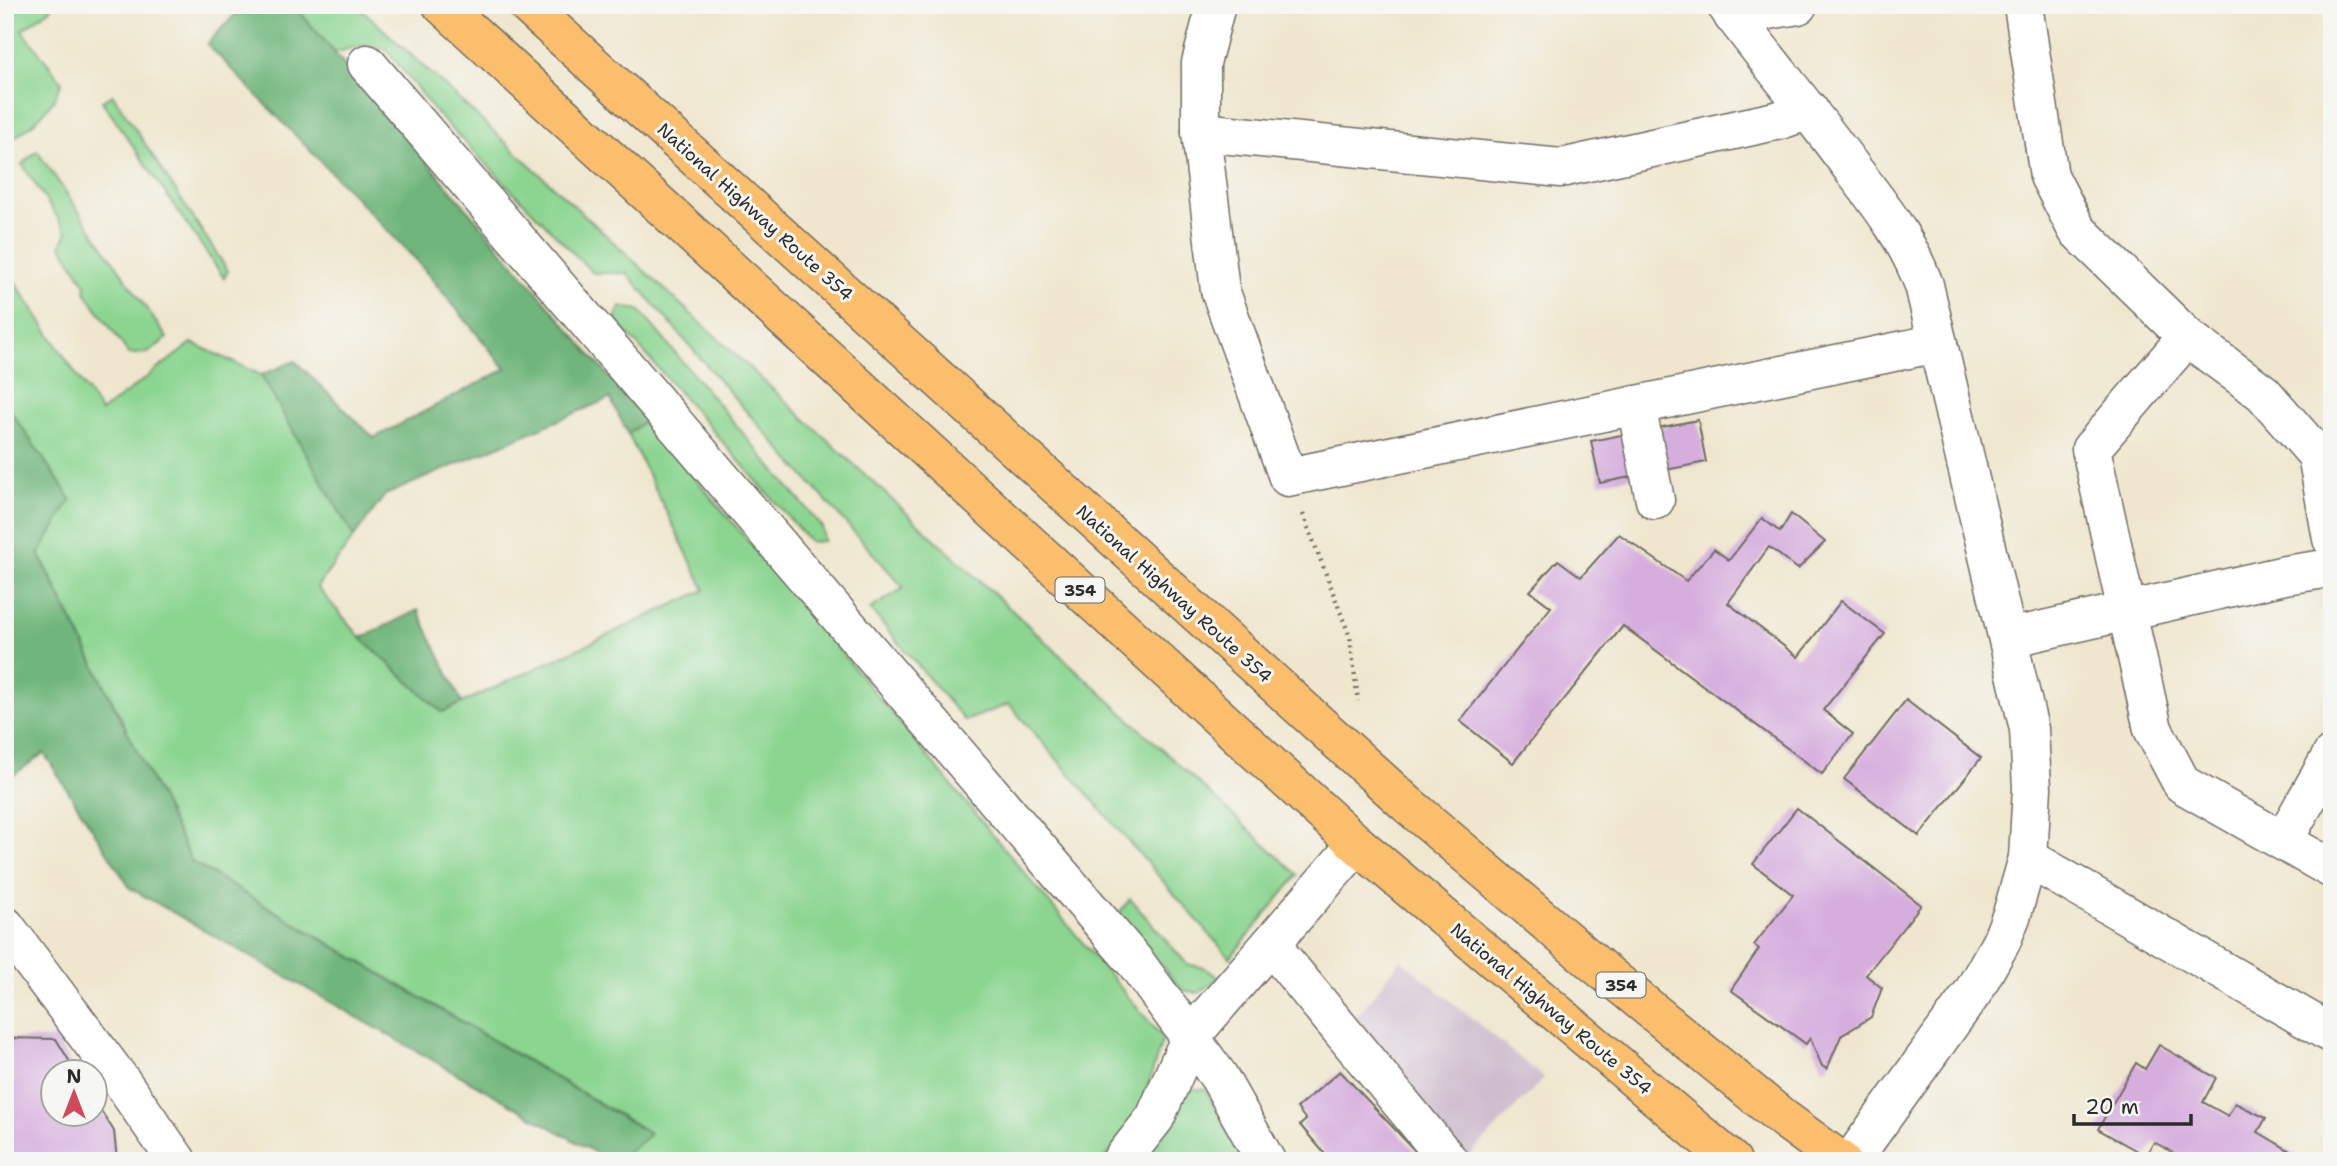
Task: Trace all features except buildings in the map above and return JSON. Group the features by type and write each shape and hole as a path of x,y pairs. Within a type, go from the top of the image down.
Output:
{"highway":[{"name":"National Highway Route 354","path":"442,5 1357,844 1732,1161"},
{"name":"National Highway Route 354","path":"527,5 1405,803 1595,964 1784,1119 1841,1161"}],"street":[{"path":"1216,5 1201,63 1201,132 1220,290 1289,477 1938,343"},
{"path":"1730,10 1798,5"},
{"path":"2023,5 2049,176 2077,230 2187,337 2263,393 2317,455 2332,539"},
{"path":"1730,10 1894,223 1913,256 1924,285 2029,729 2032,762 2028,859 2001,942 1973,992 1851,1161"},
{"path":"367,64 1136,963 1219,1077 1266,1161"},
{"path":"1201,132 1560,168 1780,120 1809,110"},
{"path":"2187,337 2091,449 2153,729 2182,785 2332,869"},
{"path":"1636,405 1656,500"},
{"path":"2009,638 2285,575 2332,568"},
{"path":"2283,841 2332,755"},
{"path":"1121,1161 1154,1118 1191,1036 1357,844"},
{"path":"2028,859 2332,1034"},
{"path":"5,926 121,1080 177,1161"},
{"path":"1270,945 1449,1161"}],"path":[{"path":"1289,477 1350,637 1358,701"}],"shaded area":[{"path":"1401,960 1544,1078 1467,1158 1350,1025"}],"green space":[{"path":"5,5 52,5 51,9 22,30 62,82 58,92 39,117 5,143"},
{"path":"244,5 294,5 646,420 628,434 610,398 385,495 354,537 261,375 295,361 374,438 506,369 417,261 207,44"},
{"path":"294,5 357,5 1298,875 1230,958 1009,704 965,721 870,609 904,588 627,273 593,273 437,114 386,49 358,46 334,53"},
{"path":"113,95 228,271 224,278 102,101"},
{"path":"37,151 167,338 148,353 129,354 85,292 86,285 61,245 67,232 22,164"},
{"path":"5,267 101,412 192,343 261,375 354,537 317,587 361,638 442,712 705,590 628,434 646,420 1163,1038 1136,1122 1102,1161 618,1161 650,1133 192,862 39,553 71,499 5,403"},
{"path":"620,307 639,310 822,527 824,541 810,542 615,319"},
{"path":"5,403 71,499 39,554 192,862 650,1134 618,1161 610,1161 130,888 44,753 5,781"},
{"path":"418,610 462,703 442,712 361,638"},
{"path":"1130,899 1187,964 1205,968 1219,978 1198,993 1182,990 1118,914"},
{"path":"1188,1089 1205,1089 1246,1161 1135,1161"}]}
